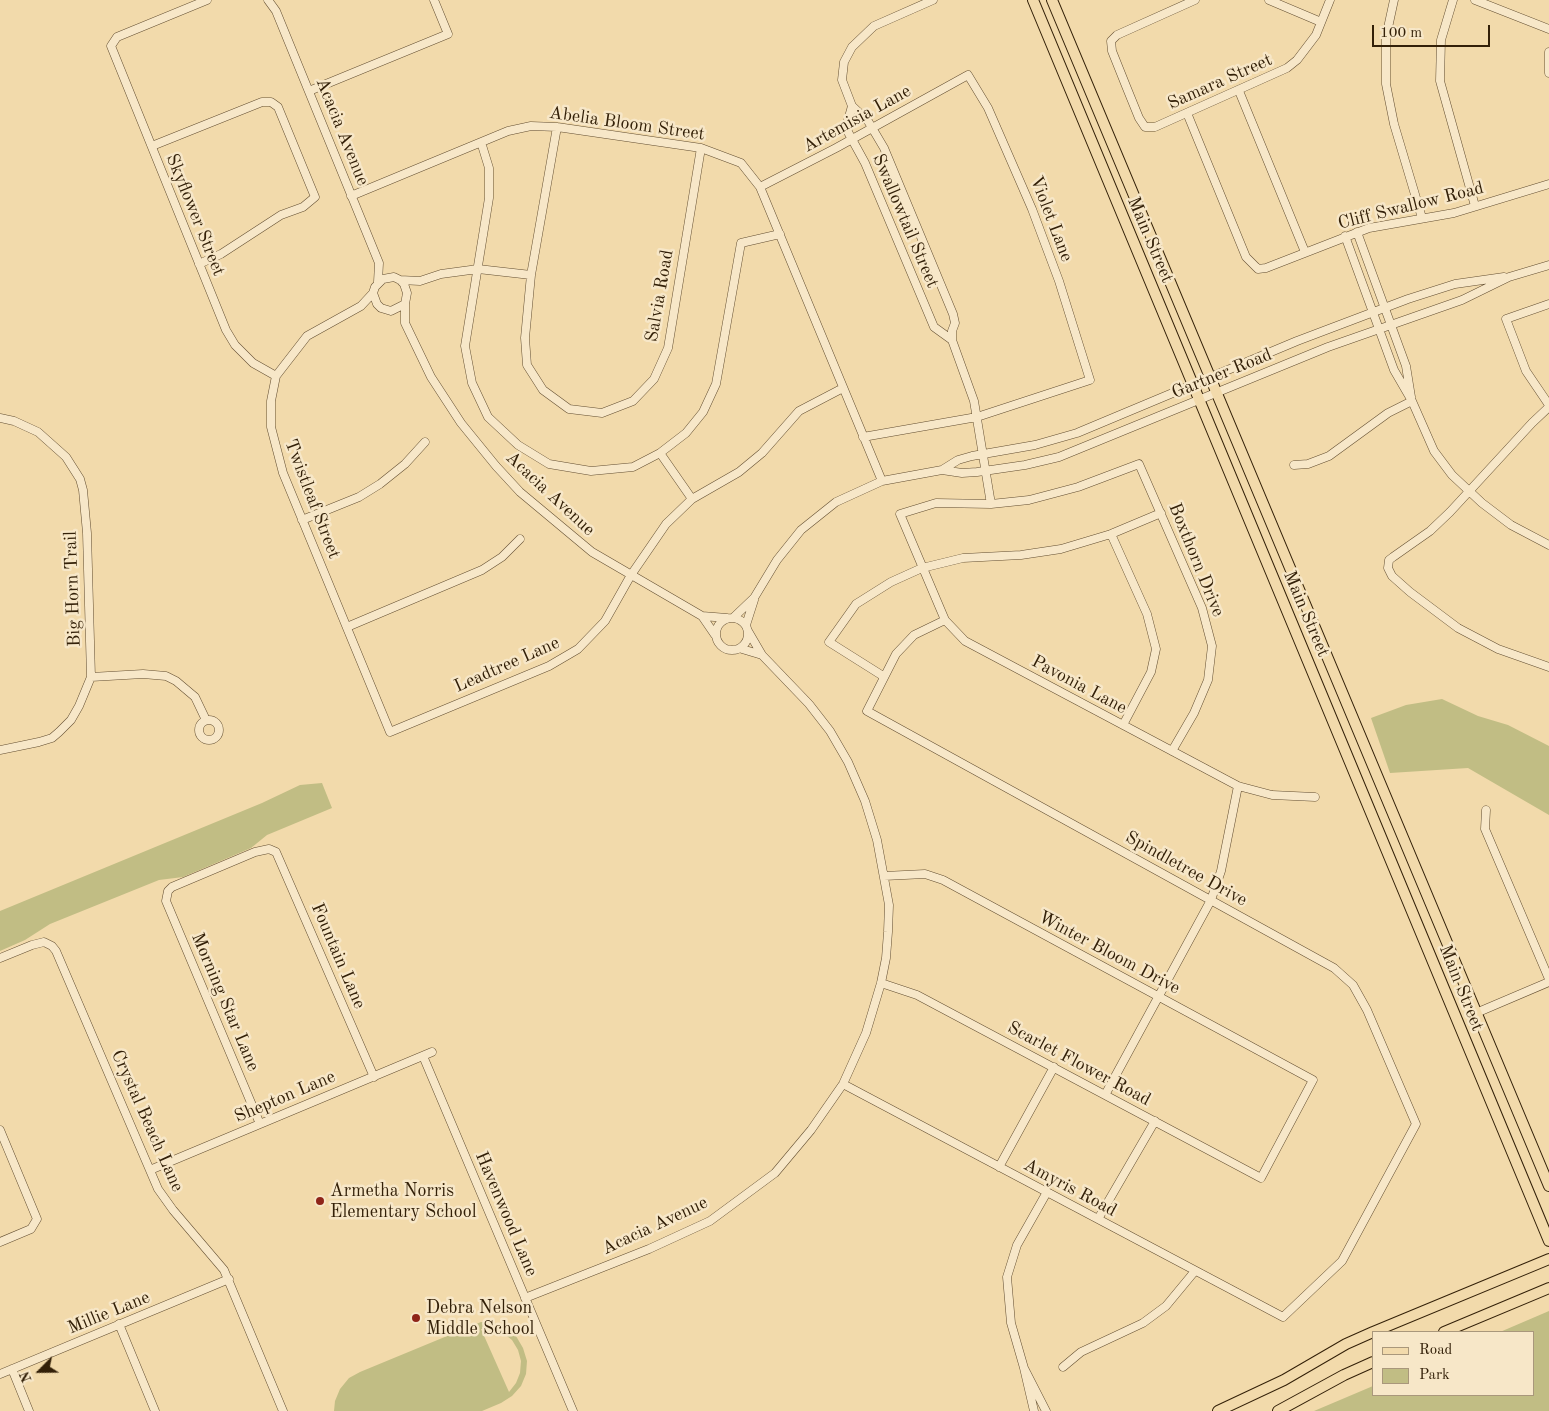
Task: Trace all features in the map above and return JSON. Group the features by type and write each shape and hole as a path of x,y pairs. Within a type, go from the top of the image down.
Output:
{"main road":[{"name":"Main Street","path":"1033,0 1549,1241"},
{"name":"Main Street","path":"1052,0 1215,393 1549,1186"},
{"path":"1375,1331 1549,1259"},
{"path":"1446,1331 1549,1288"},
{"path":"1218,1411 1267,1389 1346,1344 1372,1332"},
{"path":"1278,1411 1344,1375 1372,1362"}],"street":[{"path":"178,0 182,9 207,0"},
{"path":"268,0 276,12"},
{"path":"276,0 276,12"},
{"path":"309,91 448,34 434,0"},
{"name":"Swallowtail Street","path":"933,0 874,26 852,47 844,62 842,80 852,106 864,117 884,148 953,314 955,323 952,331 952,340 974,401 991,504"},
{"name":"Samara Street","path":"1195,0 1117,35 1111,41 1112,51 1138,118 1146,127 1156,127 1277,74 1297,60 1316,35 1330,0"},
{"path":"1269,0 1321,22"},
{"path":"1394,0 1386,36 1386,84 1394,124 1422,218"},
{"path":"1453,0 1441,40 1440,81 1475,206"},
{"path":"1475,0 1549,29"},
{"name":"Skyflower Street","path":"182,9 117,36 111,46 226,330 235,345 253,363 276,376"},
{"name":"Acacia Avenue","path":"276,12 379,263 378,282"},
{"path":"1549,52 1549,74"},
{"name":"Artemisia Lane","path":"760,187 852,140 968,75"},
{"name":"Violet Lane","path":"968,75 988,108 1032,209 1059,281 1090,380 977,417"},
{"path":"1239,91 1304,252"},
{"path":"152,146 262,102 271,102 278,107 315,197 303,206 281,215 221,254 199,264"},
{"name":"Swallowtail Street","path":"852,106 846,124 852,140 865,163 934,326 939,333 952,340"},
{"name":"Cliff Swallow Road","path":"1187,113 1246,257 1254,267 1266,268 1358,232 1394,222 1422,218 1475,206 1549,184"},
{"name":"Abelia Bloom Street","path":"351,196 481,142 531,126 557,127 700,148 741,163 760,187 882,481"},
{"name":"Salvia Road","path":"557,127 531,275 525,338 527,365 543,390 569,409 602,413 633,401 654,379 668,348 700,148"},
{"path":"481,142 489,168 489,198 465,346 472,384 488,417 518,445 549,464 592,471 633,467 660,453 692,426 703,412 716,384 741,243 780,234"},
{"path":"1358,232 1406,366 1412,401"},
{"path":"1344,236 1394,370 1412,401 1434,451 1452,475 1469,492 1512,525 1549,545"},
{"name":"Acacia Avenue","path":"379,263 397,278"},
{"name":"Gartner Road","path":"942,470 958,460 1035,445 1077,433 1209,377 1385,307 1455,284 1509,277 1549,265"},
{"path":"381,308 374,299 374,293 378,282 388,277 420,281 442,274 478,269 531,275"},
{"name":"Gartner Road","path":"754,598 777,560 801,530 836,502 882,481 942,470 962,473 1025,466 1059,457 1378,328 1462,300 1509,277"},
{"path":"397,278 406,288 406,301"},
{"path":"360,306 391,311 406,301 420,281"},
{"name":"Twistleaf Street","path":"374,293 360,306 307,336 276,376 271,401 271,427 283,473 390,732"},
{"name":"Acacia Avenue","path":"405,323 406,301"},
{"path":"1549,304 1506,318 1526,371 1549,406 1435,527 1389,560 1388,568 1392,576 1410,592 1458,628 1498,649 1549,668"},
{"name":"Acacia Avenue","path":"391,311 405,323 430,377 461,423 520,492 567,534 592,552 702,616"},
{"name":"Leadtree Lane","path":"390,732 548,666 578,649 605,621 631,575 666,524 692,499 739,472 762,453 799,411 843,388"},
{"path":"1294,465 1308,464 1329,456 1388,413 1412,401"},
{"path":"863,437 977,417"},
{"name":"Big Horn Trail","path":"0,418 14,421 38,432 66,457 80,479 83,490 87,534 91,677 70,720 60,732 52,738 39,742 0,750"},
{"path":"302,520 359,497 380,484 405,464 425,442"},
{"path":"660,453 692,499"},
{"name":"Boxthorn Drive","path":"991,504 1029,500 1078,487 1139,464 1202,608 1212,646 1208,680 1194,713 1172,751"},
{"name":"Pavonia Lane","path":"991,504 936,503 900,514 945,620 965,641 1238,786 1272,795 1315,797"},
{"path":"945,620 914,635 896,654 883,676 829,642 856,604 890,582 922,568 963,558 1021,555 1061,550 1111,534 1161,513"},
{"path":"1111,534 1147,614 1156,649 1151,672 1123,725"},
{"path":"347,626 482,570 502,557 520,539"},
{"path":"716,638 718,624 731,618 754,598"},
{"path":"742,649 748,638 747,628 754,598"},
{"path":"702,616 731,618 747,628 762,656"},
{"path":"702,616 723,648 729,650 742,649 762,656"},
{"name":"Acacia Avenue","path":"525,1298 649,1249 710,1221 775,1173 811,1130 843,1084 866,1033 881,984 888,932 889,905 877,840 865,802 848,762 830,731 809,704 762,656"},
{"path":"91,677 143,674 166,676 176,681 195,697 206,720"},
{"name":"Spindletree Drive","path":"883,676 867,711 1334,968 1353,985 1367,1010 1416,1124 1342,1261 1283,1317"},
{"path":"1105,1095 1211,900 1221,871 1238,786"},
{"path":"1476,1013 1549,981 1485,829 1486,810"},
{"name":"Fountain Lane","path":"168,891 172,887 255,852 273,850 278,856 374,1076"},
{"name":"Winter Bloom Drive","path":"884,876 925,874 943,880 1313,1080 1261,1178"},
{"name":"Morning Star Lane","path":"168,891 168,905 260,1124"},
{"name":"Crystal Beach Lane","path":"0,958 32,945 47,943 56,951 150,1170 166,1202 218,1262 229,1279 283,1411"},
{"name":"Scarlet Flower Road","path":"881,984 918,995 1261,1178"},
{"name":"Shepton Lane","path":"150,1170 432,1052"},
{"name":"Havenwood Lane","path":"423,1056 573,1411"},
{"path":"999,1167 1054,1068"},
{"name":"Amyris Road","path":"843,1084 1283,1317"},
{"path":"1098,1220 1155,1121"},
{"path":"0,1130 36,1218 35,1226 27,1232 0,1242"},
{"path":"1034,1411 1011,1323 1008,1277 1018,1245 1047,1192"},
{"path":"1063,1368 1081,1352 1143,1323 1166,1306 1195,1270"},
{"name":"Millie Lane","path":"0,1374 229,1279"},
{"path":"119,1324 155,1411"},
{"path":"1024,1368 1046,1411"},
{"path":"12,1369 29,1411"}],"green space":[{"path":"1442,699 1478,716 1508,725 1549,746 1549,815 1468,768 1390,773 1371,718 1406,705"},
{"path":"322,783 332,808 267,835 251,848 183,877 159,880 50,924 25,940 0,951 0,911 262,803 300,785"},
{"path":"1549,1311 1549,1411 1314,1411 1372,1386 1372,1396 1534,1396 1534,1331 1502,1331"},
{"path":"481,1322 494,1323 506,1328 516,1336 523,1348 527,1361 526,1374 521,1386 512,1396 482,1411 334,1411 335,1401 340,1389 349,1378","holes":["481,1329 493,1329 503,1333 512,1340 518,1350 521,1361 520,1373 516,1383 509,1392"]}],"place":[{"name":"Armetha Norris Elementary School","path":"320,1201"},
{"name":"Debra Nelson Middle School","path":"416,1318"}]}
